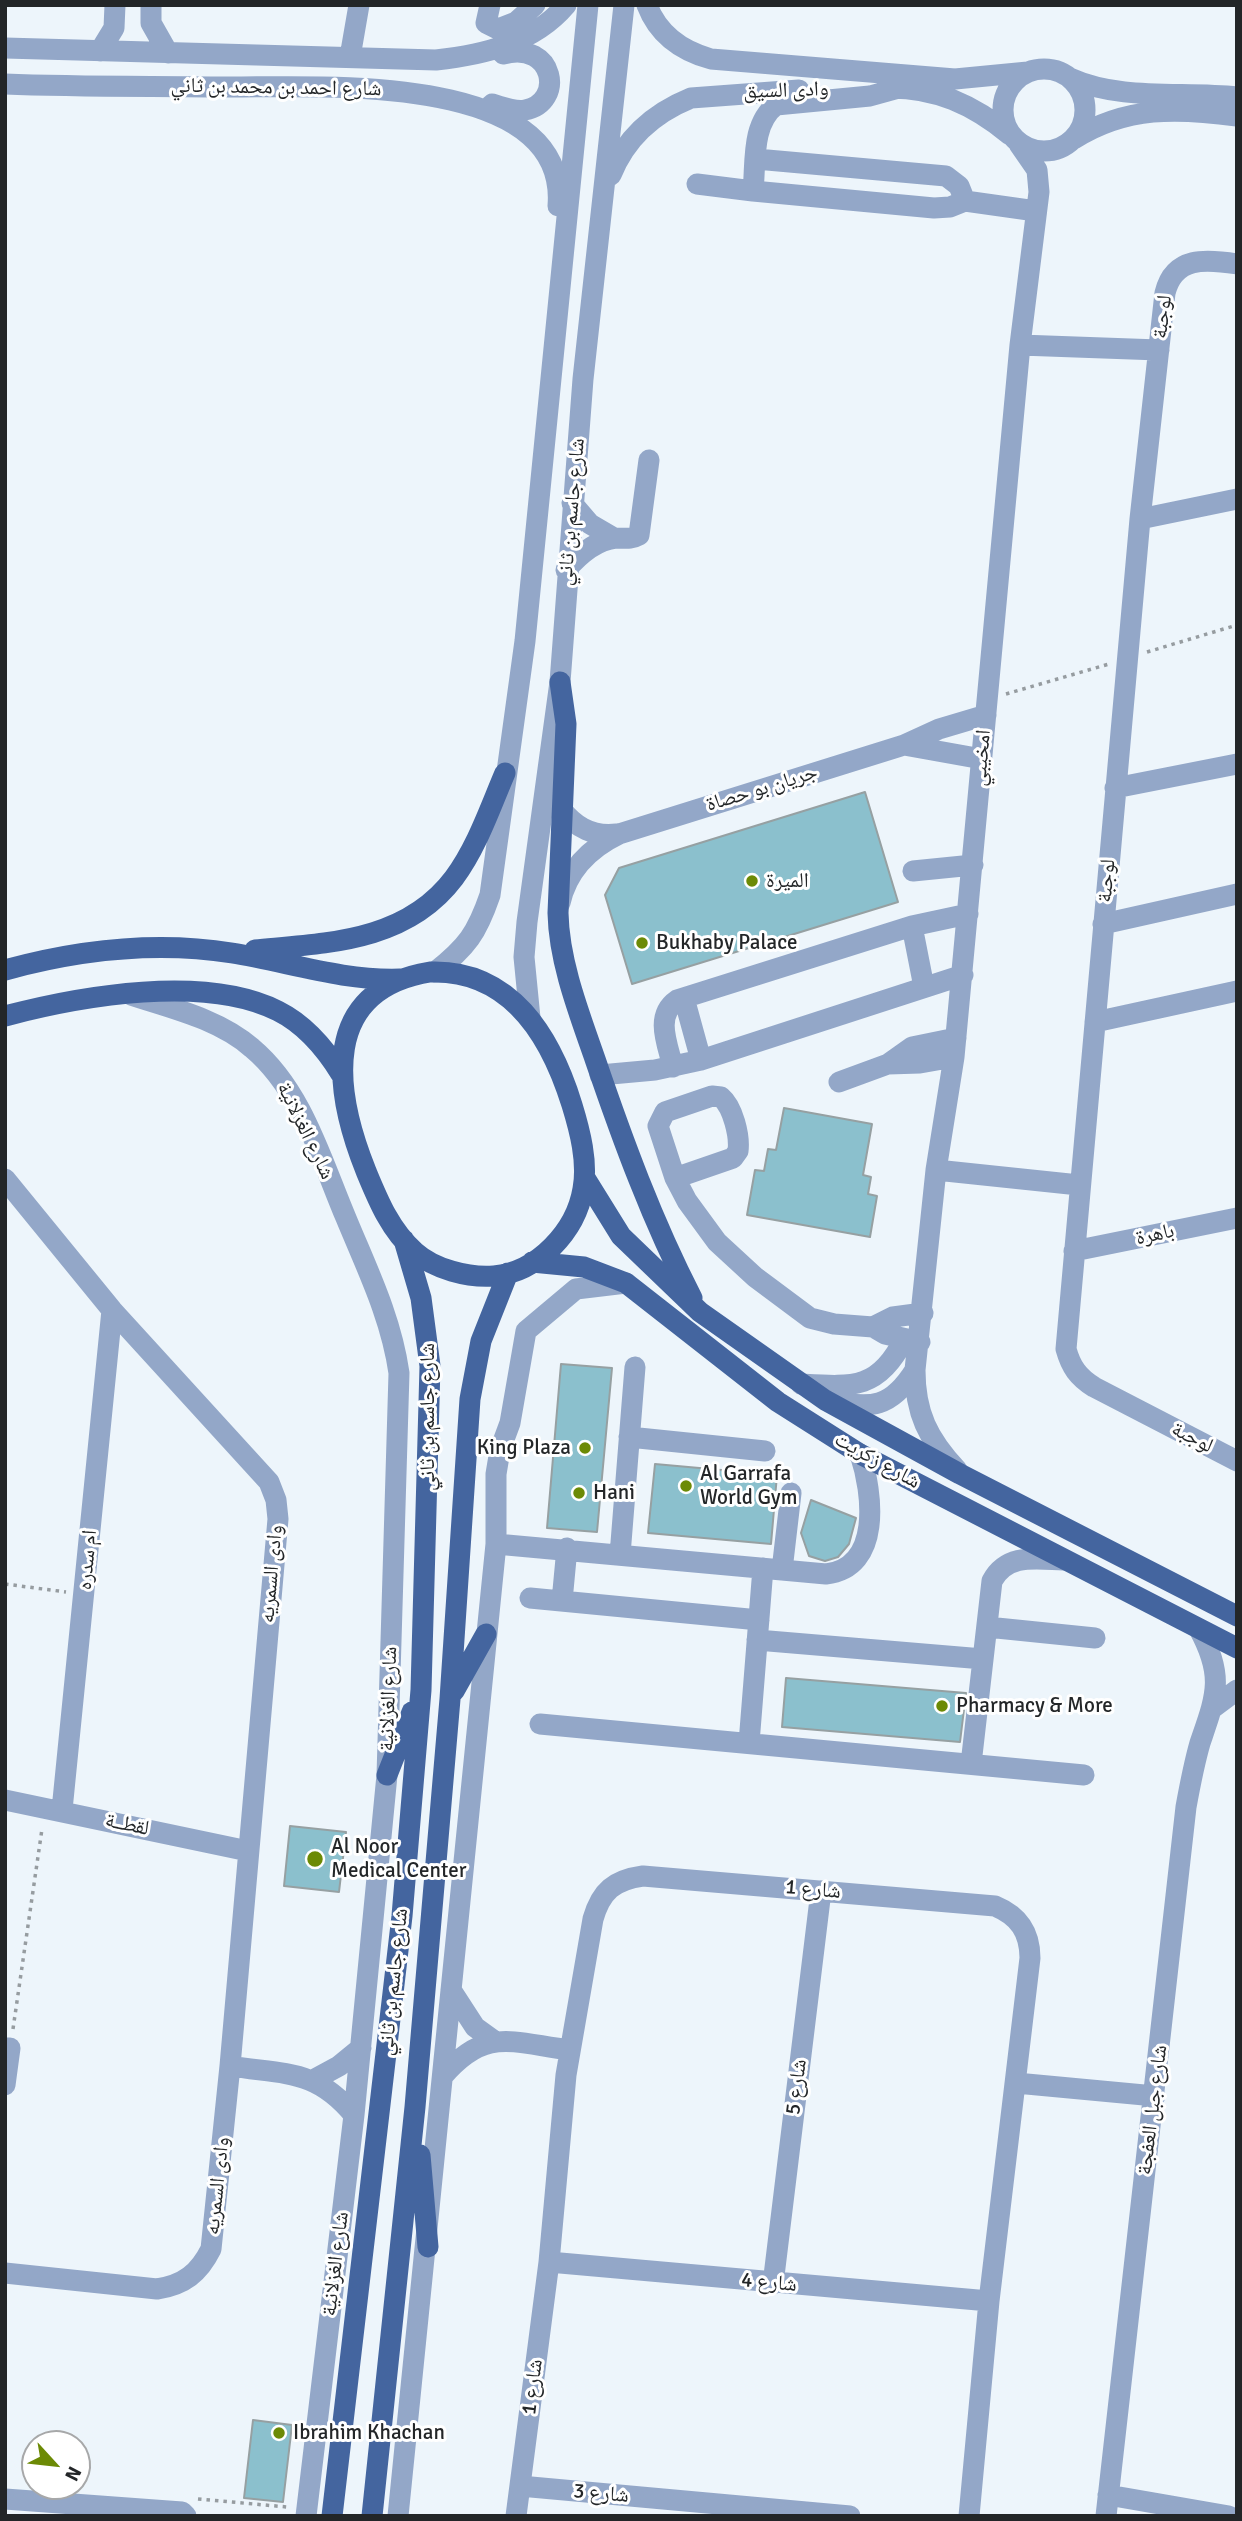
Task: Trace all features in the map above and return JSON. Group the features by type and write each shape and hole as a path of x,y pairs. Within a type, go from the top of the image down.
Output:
{"main road":[{"path":"560,682 566,724 558,913 560,944 600,1075 659,1235 700,1312"},
{"path":"228,953 350,940 381,932 413,917 437,898 454,877 474,843 506,773"},
{"path":"5,970 93,951 152,948 228,953 354,977 402,979 435,972 465,975 493,985 530,1018 551,1050 564,1078 578,1125 585,1178 577,1209 564,1234 532,1262 508,1273 480,1276 454,1271 416,1253 404,1240 380,1203 362,1162 348,1116 341,1074 342,1057 357,1016 378,993 402,979"},
{"path":"5,1016 52,1004 131,995 186,992 216,995 276,1010 313,1037 341,1074"},
{"name":"شارع زكريت","path":"585,1178 621,1236 700,1312 801,1384 825,1400 960,1474 1237,1616"},
{"name":"شارع جاسم بن ثاني","path":"331,2516 402,1916 421,1690 430,1366 421,1298 404,1240"},
{"name":"شارع زكريت","path":"532,1262 584,1267 626,1283 778,1402 860,1454 1237,1648"},
{"name":"شارع جاسم بن ثاني","path":"372,2516 415,2106 450,1699 470,1399 481,1341 508,1273"},
{"path":"450,1699 486,1634"},
{"path":"387,1775 421,1690"},
{"path":"415,2106 428,2247"}],"street":[{"path":"100,51 114,28 115,5"},
{"path":"150,5 151,23 168,53"},
{"path":"351,57 359,5"},
{"path":"490,5 486,23 498,29 516,22 535,5"},
{"name":"شارع احمد بن محمد بن ثاني","path":"5,48 436,60 469,55 532,34 566,5"},
{"name":"شارع جاسم بن ثاني","path":"435,972 463,950 479,927 486,905 525,641 588,5"},
{"name":"شارع جاسم بن ثاني","path":"530,1018 524,957 527,922 560,682 572,503 624,5"},
{"name":"وادى السيق","path":"647,5 656,23 675,43 711,59 955,79 1028,72"},
{"path":"459,102 523,110 538,104 548,90 549,73 533,54 517,51 490,57 469,55"},
{"path":"1237,97 1120,92 1092,87 1048,69 1028,72 1018,78 1006,94 1003,115 1014,139 1041,152 1069,142 1104,122 1138,112 1194,110 1237,116"},
{"path":"1067,76 1084,101 1083,121 1069,142"},
{"name":"شارع احمد بن محمد بن ثاني","path":"5,84 381,88 459,102 517,125 533,136 548,156 558,182 558,234 563,259"},
{"path":"753,191 759,128 768,111 776,105 785,102 870,96 899,88"},
{"name":"وادى السيق","path":"603,200 614,166 633,137 659,114 691,98 750,92 899,88 928,91 964,104 1014,139"},
{"name":"امخيبي","path":"960,1474 941,1453 923,1426 915,1394 912,1340 923,1313 936,1170 963,975 1020,345 1037,201 1032,160 1014,139"},
{"name":"امخيبي","path":"1037,201 1069,142"},
{"path":"756,159 937,175 953,180 965,201"},
{"path":"697,184 934,208 950,207 965,201 1037,201"},
{"name":"لوجبة","path":"1237,264 1202,259 1189,263 1168,279 1140,519 1066,1349 1071,1365 1080,1378 1237,1461"},
{"path":"1020,345 1159,350"},
{"path":"566,570 592,547 614,538 635,538 641,531 649,460"},
{"path":"1140,519 1237,499"},
{"path":"572,503 590,524 614,538"},
{"name":"جريان بو حصاة","path":"558,913 568,881 577,866 596,847 619,834 904,745 939,729 986,715"},
{"name":"جريان بو حصاة","path":"904,745 982,759"},
{"path":"1115,788 1237,764"},
{"name":"جريان بو حصاة","path":"562,810 584,830 602,835 619,834"},
{"path":"913,871 973,865"},
{"path":"1103,924 1237,894"},
{"path":"673,1067 664,1016 672,1004 912,926 968,914"},
{"path":"912,926 924,987"},
{"path":"600,1075 673,1067 701,1060 963,975"},
{"path":"1095,1022 1237,991"},
{"name":"شارع الغزلانية","path":"131,995 189,1014 226,1031 249,1045 277,1073 313,1139 391,1330 400,1373 387,1775 354,2115 307,2512"},
{"path":"684,998 701,1060"},
{"path":"839,1082 888,1064 920,1063 955,1047"},
{"path":"936,1170 1079,1185"},
{"path":"675,1178 717,1242 789,1305 821,1322 873,1327 885,1334 912,1340 891,1363 862,1383 851,1387 801,1384"},
{"name":"وادى السمريه","path":"5,1179 112,1310 269,1482 278,1519 230,2066 211,2249 203,2265 189,2279 174,2286 157,2289 5,2273"},
{"name":"باهرة","path":"1074,1251 1237,1218"},
{"path":"398,2516 428,2247 496,1544 496,1474 500,1450 510,1423 526,1331 576,1289 626,1283"},
{"name":"ام سدره","path":"54,1809 85,1594 112,1310"},
{"path":"873,1327 886,1319 923,1313"},
{"path":"620,1555 635,1367"},
{"path":"825,1400 856,1406 876,1405 901,1390 915,1370"},
{"path":"629,1437 765,1451"},
{"path":"496,1544 567,1548 772,1569 840,1572 852,1566 861,1555 870,1517 871,1499 860,1454"},
{"path":"749,1743 758,1630 791,1493"},
{"path":"562,1601 567,1548"},
{"path":"971,1764 992,1581 1002,1567 1016,1559 1063,1559"},
{"path":"530,1598 983,1659"},
{"path":"987,1627 1095,1638"},
{"name":"شارع جبل العفجة","path":"1107,2506 1186,1807 1200,1743 1214,1707 1214,1664 1199,1629"},
{"path":"1214,1707 1237,1690"},
{"path":"540,1724 1084,1775"},
{"name":"لقطــة","path":"5,1800 247,1852"},
{"name":"شارع 1","path":"516,2516 549,2262 570,2050 593,1919 598,1900 609,1887 623,1879 643,1876 995,1906 1015,1917 1027,1935 1030,1958 989,2301 969,2516"},
{"name":"شارع 5","path":"773,2284 821,1891"},
{"path":"451,1990 466,2017 493,2040 570,2050"},
{"path":"443,2076 466,2053 493,2040"},
{"path":"5,2085 8,2048"},
{"path":"315,2079 339,2066 361,2048"},
{"path":"230,2066 315,2079 336,2095 354,2115"},
{"path":"1016,2083 1155,2096"},
{"name":"شارع 4","path":"549,2262 773,2284 989,2301"},
{"name":"شارع 3","path":"520,2486 743,2511 850,2516"},
{"path":"5,2500 184,2514"},
{"path":"1107,2506 1229,2516"}],"path":[{"path":"5,1584 85,1594"},
{"path":"8,2048 54,1809"},
{"path":"184,2514 198,2498 307,2512"}],"building":[{"name":"الميرة","path":"865,792 898,902 632,984 605,895 619,868"},
{"path":"784,1108 872,1124 863,1175 871,1177 868,1194 877,1196 870,1237 747,1215 755,1170 764,1171 768,1149 776,1150"},
{"path":"561,1364 612,1368 597,1532 547,1528"},
{"path":"655,1464 777,1475 771,1544 648,1533"},
{"path":"811,1500 856,1518 849,1544 838,1557 825,1561 809,1556 801,1533"},
{"path":"786,1678 966,1693 960,1742 782,1727"},
{"name":"Al Noor Medical Center","path":"290,1826 346,1832 339,1892 284,1886"},
{"path":"253,2420 292,2425 283,2502 244,2498"}],"place":[{"name":"الميرة","path":"752,881"},
{"name":"Bukhaby Palace","path":"642,943"},
{"name":"King Plaza","path":"585,1448"},
{"name":"Al Garrafa World Gym","path":"686,1486"},
{"name":"Hani","path":"579,1493"},
{"name":"Pharmacy & More","path":"942,1706"},
{"name":"Al Noor Medical Center","path":"315,1859"},
{"name":"Ibrahim Khachan","path":"279,2433"}]}
